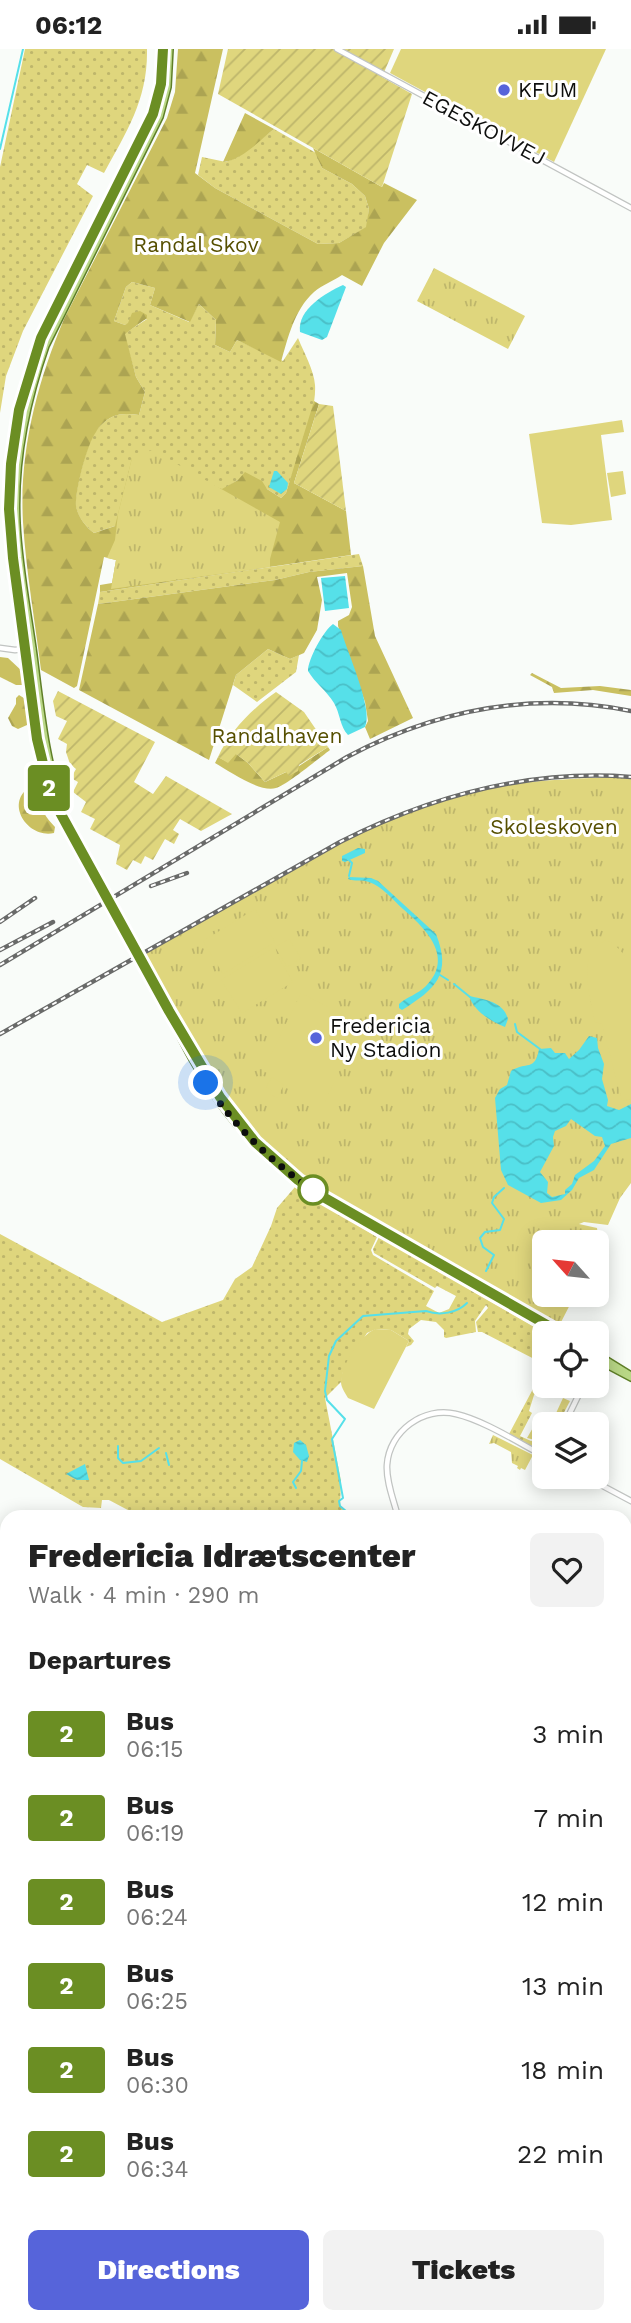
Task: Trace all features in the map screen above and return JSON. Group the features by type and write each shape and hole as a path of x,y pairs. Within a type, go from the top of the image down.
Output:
{"main road":[{"path":"29,649 10,529 11,464 19,410 33,359 52,314 150,122 161,84 163,49"},
{"path":"170,49 168,87 160,117 60,314 46,346 26,412 18,464 17,523 44,771 51,796 169,1011 220,1097 255,1142 318,1194 537,1321"},
{"path":"609,1364 631,1376"}],"street":[{"name":"EGESKOVVEJ","path":"337,49 631,208"},
{"path":"0,648 29,649"},
{"path":"396,1510 387,1477 388,1457 399,1434 418,1419 430,1414 455,1413 532,1450"},
{"path":"608,1489 631,1501"}],"green space":[{"path":"25,49 147,49 140,99 121,143 104,173 87,165 77,184 93,196 23,331 6,376 0,413 0,167"},
{"name":"Randal Skov","path":"178,49 223,49 195,173 215,188 318,244 339,243 366,227 369,209 365,196 352,184 322,168 313,148 382,187 384,183 417,200 384,243 362,286 342,275 307,299 293,325 281,362 237,340 230,352 215,345 216,320 199,304 190,322 150,305 155,288 132,282 126,287 114,321 125,325 132,313 140,311 147,315 147,318 125,334 136,377 145,392 139,415 122,414 112,417 101,425 93,438 82,468 76,499 77,510 85,525 94,533 115,526 132,458 222,489 238,480 245,472 262,481 267,489 281,498 286,493 314,401 319,404 294,483 346,511 351,555 100,592 100,585 112,583 116,560 104,557 77,686 74,688 41,670 23,522 27,444 38,393 64,319 167,118 175,92"},
{"path":"228,49 394,49 382,77 412,94 382,187 218,94"},
{"name":"KFUM","path":"401,49 606,49 554,162 390,73"},
{"path":"245,113 274,129 237,158 223,162"},
{"path":"274,129 316,153 322,168 352,184 365,196 369,209 367,227 339,243 318,244 215,188 198,175 202,157 226,162 238,157"},
{"path":"434,268 525,316 508,349 417,301"},
{"path":"132,282 155,288 150,305 189,322 199,304 216,320 215,345 230,352 237,340 283,361 298,338 313,373 315,397 305,439 286,493 281,498 267,489 238,480 222,490 94,533 83,521 77,511 76,500 82,468 92,438 98,428 112,417 122,414 139,415 145,392 136,377 124,334 147,319 125,325 114,321 126,287"},
{"path":"319,404 333,406 346,511 294,483"},
{"path":"622,420 624,432 601,435 612,520 571,525 542,523 529,434"},
{"path":"152,450 280,522 270,567 111,589 116,560 107,558 115,540 118,514 132,458"},
{"path":"623,471 626,494 611,497 607,473"},
{"path":"359,554 363,566 98,604 100,592"},
{"path":"363,566 375,636 413,718 370,739 365,727 368,721 365,702 338,626 338,621 349,615 352,607 347,573 317,577 322,600 317,630 304,653 290,659 268,649 236,675 209,760 79,690 98,604"},
{"path":"268,649 290,659 299,655 296,672 257,702 233,685 236,675"},
{"path":"0,657 8,658 23,672 22,685 0,677"},
{"path":"532,673 561,688 600,686 631,690 631,696 593,690 554,693 552,687 530,675"},
{"path":"58,691 155,742 134,782 153,794 166,776 232,814 201,831 180,819 173,830 179,834 174,844 165,839 153,860 145,856 141,864 133,860 127,870 116,864 120,845 90,829 95,819 81,812 86,802 73,792 78,782 71,778 76,769 70,764 66,752 67,744 58,739 67,721 56,716 53,701"},
{"name":"Randalhaven","path":"276,692 304,712 328,747 299,765 298,771 289,776 286,772 265,782 236,754 228,763 218,757 243,721"},
{"path":"19,695 27,700 29,719 27,725 18,729 12,726 8,718"},
{"path":"328,747 330,750 295,777 281,786 269,789 236,776 215,763 218,757 228,762 235,753 265,782 299,766"},
{"name":"Skoleskoven","path":"631,778 631,1183 620,1198 608,1225 584,1222 579,1224 597,1230 532,1230 532,1307 569,1307 562,1321 550,1321 331,1195 301,1174 258,1136 243,1118 209,1067 145,953 377,825 464,794 553,780"},
{"path":"30,787 40,794 45,814 55,827 54,833 36,831 22,818 19,802 22,794"},
{"path":"255,909 275,942 223,974 203,941"},
{"path":"289,939 301,958 287,967 275,947"},
{"path":"607,940 631,962 631,1099 622,1101 602,1024 595,1022 588,988 588,964 591,954"},
{"path":"273,948 293,982 242,1013 221,980"},
{"name":"Fredericia Ny Stadion","path":"301,993 361,1024 325,1102 263,1071"},
{"path":"272,1077 284,1085 277,1098 270,1094 272,1090 266,1087"},
{"path":"295,1187 377,1237 371,1250 373,1255 434,1291 426,1306 439,1313 449,1309 456,1296 437,1286 435,1288 374,1253 373,1249 379,1237 532,1325 532,1358 478,1332 476,1322 488,1308 486,1305 475,1321 476,1332 446,1338 444,1330 436,1322 421,1320 409,1329 408,1334 414,1341 406,1347 409,1341 391,1330 376,1329 367,1333 343,1372 341,1382 325,1398 341,1481 340,1506 345,1510 128,1510 109,1500 102,1500 101,1508 83,1507 0,1459 0,1234 162,1322 223,1300 235,1279 252,1267 277,1208"},
{"path":"375,1329 391,1330 409,1341 374,1409 348,1398 341,1382 344,1367 353,1351 364,1337"},
{"path":"532,1391 533,1398 529,1411 532,1413 520,1436 532,1441 532,1446 509,1434"},
{"path":"563,1398 570,1401 564,1412 557,1412"},
{"path":"493,1435 532,1457 525,1470 520,1470 512,1463 511,1452 494,1443 489,1444"}],"water":[{"path":"343,285 346,287 327,337 322,340 300,332 300,324 308,309 321,297"},
{"path":"274,471 288,483 287,489 281,494 269,487"},
{"path":"345,576 349,608 325,611 321,578"},
{"path":"333,624 341,630 366,708 365,727 348,735 334,703 308,671 317,645"},
{"path":"358,848 365,849 365,853 342,861 342,856"},
{"path":"349,877 378,881 436,934 442,960 438,979 424,995 402,1010 399,1004 423,989 434,975 438,964 434,944 420,925 383,890 369,882 351,880"},
{"path":"469,996 498,1005 508,1019 505,1027 483,1015"},
{"path":"589,1036 597,1038 604,1064 602,1079 607,1106 619,1110 631,1104 631,1138 611,1144 594,1170 579,1178 572,1190 561,1200 541,1203 508,1185 501,1170 495,1098 500,1089 507,1085 511,1071 535,1061 539,1049 551,1048 555,1053 565,1053 569,1059","holes":["571,1119 595,1136 602,1137 605,1146 594,1161 575,1175 565,1194 552,1197 547,1193 548,1182 540,1172 554,1146 555,1131 566,1126"]},
{"path":"300,1440 306,1445 309,1456 307,1462 300,1460 293,1452 294,1443"},
{"path":"85,1464 89,1480 77,1480 66,1474"}],"waterway":[{"path":"0,149 23,49"},
{"path":"348,859 352,863 349,876"},
{"path":"440,975 448,980"},
{"path":"454,984 470,997"},
{"path":"515,1024 517,1032 540,1049"},
{"path":"486,1271 494,1255 483,1247 480,1238 485,1232 500,1230 504,1219 492,1203 494,1197 504,1188"},
{"path":"345,1510 339,1501 343,1498 332,1439 345,1419 327,1400 325,1391 329,1356 336,1341 363,1316 426,1311 448,1313 467,1303"},
{"path":"118,1446 118,1458 123,1463 141,1461 159,1448"},
{"path":"166,1453 169,1465"},
{"path":"296,1488 293,1482 301,1471 302,1461"}],"railway":[{"path":"0,965 347,757 415,727 485,709 521,704 594,705 631,711"},
{"path":"0,1034 340,842 409,811 481,789 518,782 555,777 631,777"},
{"path":"151,886 187,873"},
{"path":"0,922 35,898"},
{"path":"0,950 53,922"}],"bus line":[{"name":"2","path":"163,49 161,84 153,114 41,338 28,375 14,438 9,486 10,529 37,739 51,796 169,1011 220,1097 255,1142 276,1163 318,1194 537,1321"}],"place":[{"name":"KFUM","path":"504,90"},
{"name":"Fredericia Ny Stadion","path":"316,1038"}],"route":[{"path":"206,1083 239,1128 276,1163 318,1194 313,1190"}]}
